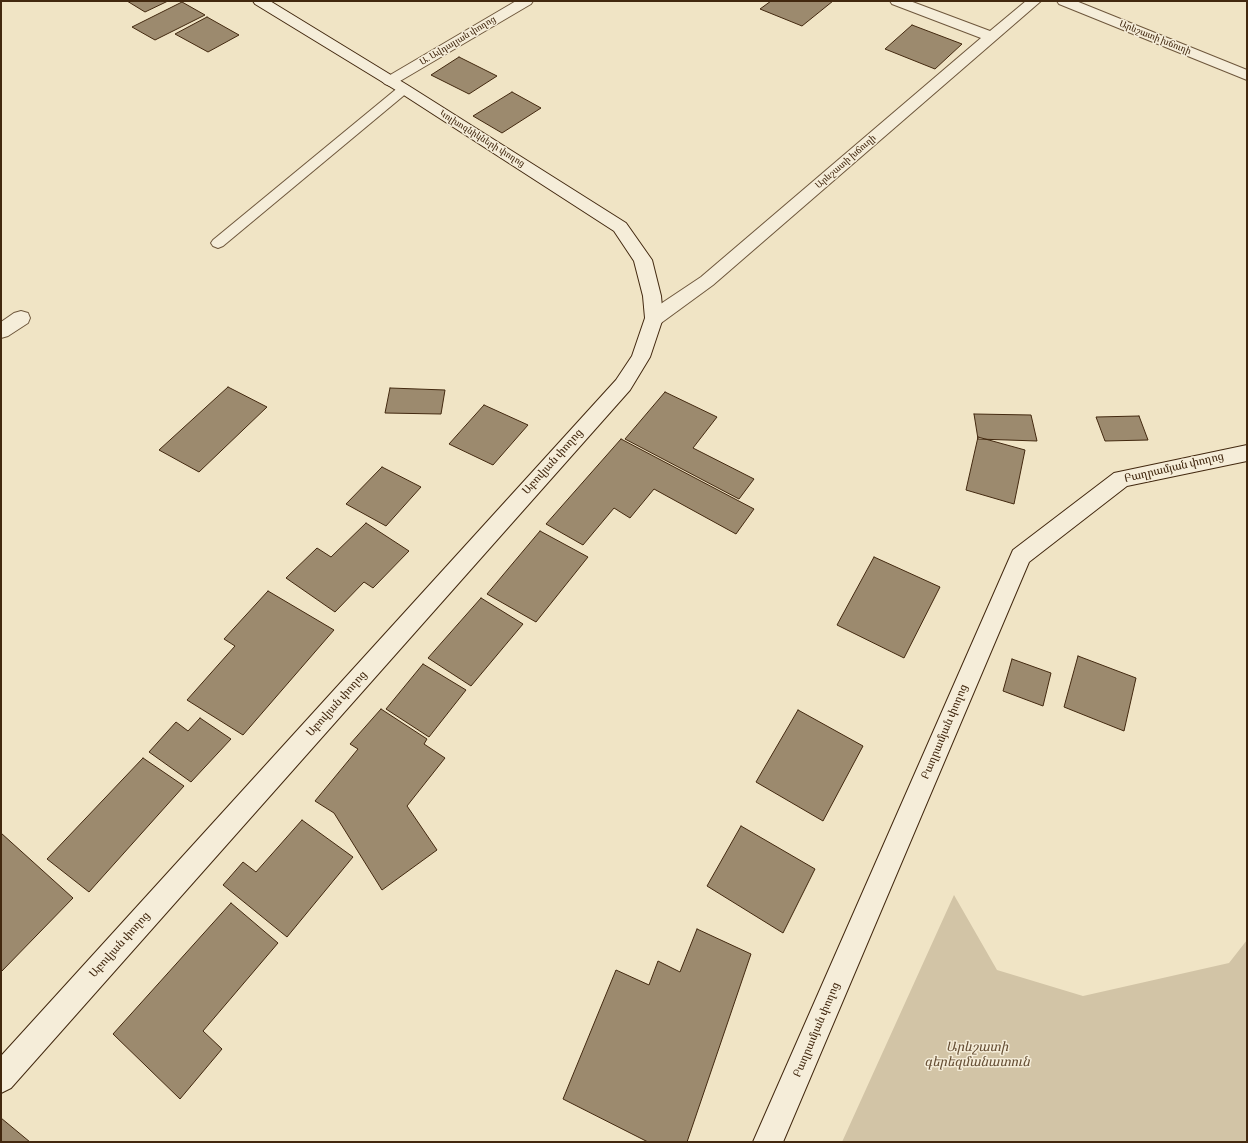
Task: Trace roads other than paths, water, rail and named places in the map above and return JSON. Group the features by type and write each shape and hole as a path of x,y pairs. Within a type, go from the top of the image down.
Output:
{"street":[{"name":"Կոլխոզնիկների փողոց","path":"260,1 397,85 620,227 643,260 652,296 654,318"},
{"name":"Ա․ Ավդալյան փողոց","path":"397,85 526,1"},
{"path":"897,1 991,38"},
{"name":"Արևշատի խճուղի","path":"654,318 707,282 1034,1"},
{"name":"Արևշատի խճուղի","path":"1064,1 1247,75"},
{"path":"1,331 21,318"},
{"name":"Աբովյան փողոց","path":"1,1078 623,385 641,357 654,318"},
{"name":"Բաղրամյան փողոց","path":"768,1142 1021,556 1121,479 1247,453"}],"lane":[{"path":"218,243 397,85"}],"park label":[{"name":"Արևշատի գերեզմանատուն","path":"977,1056"}]}
